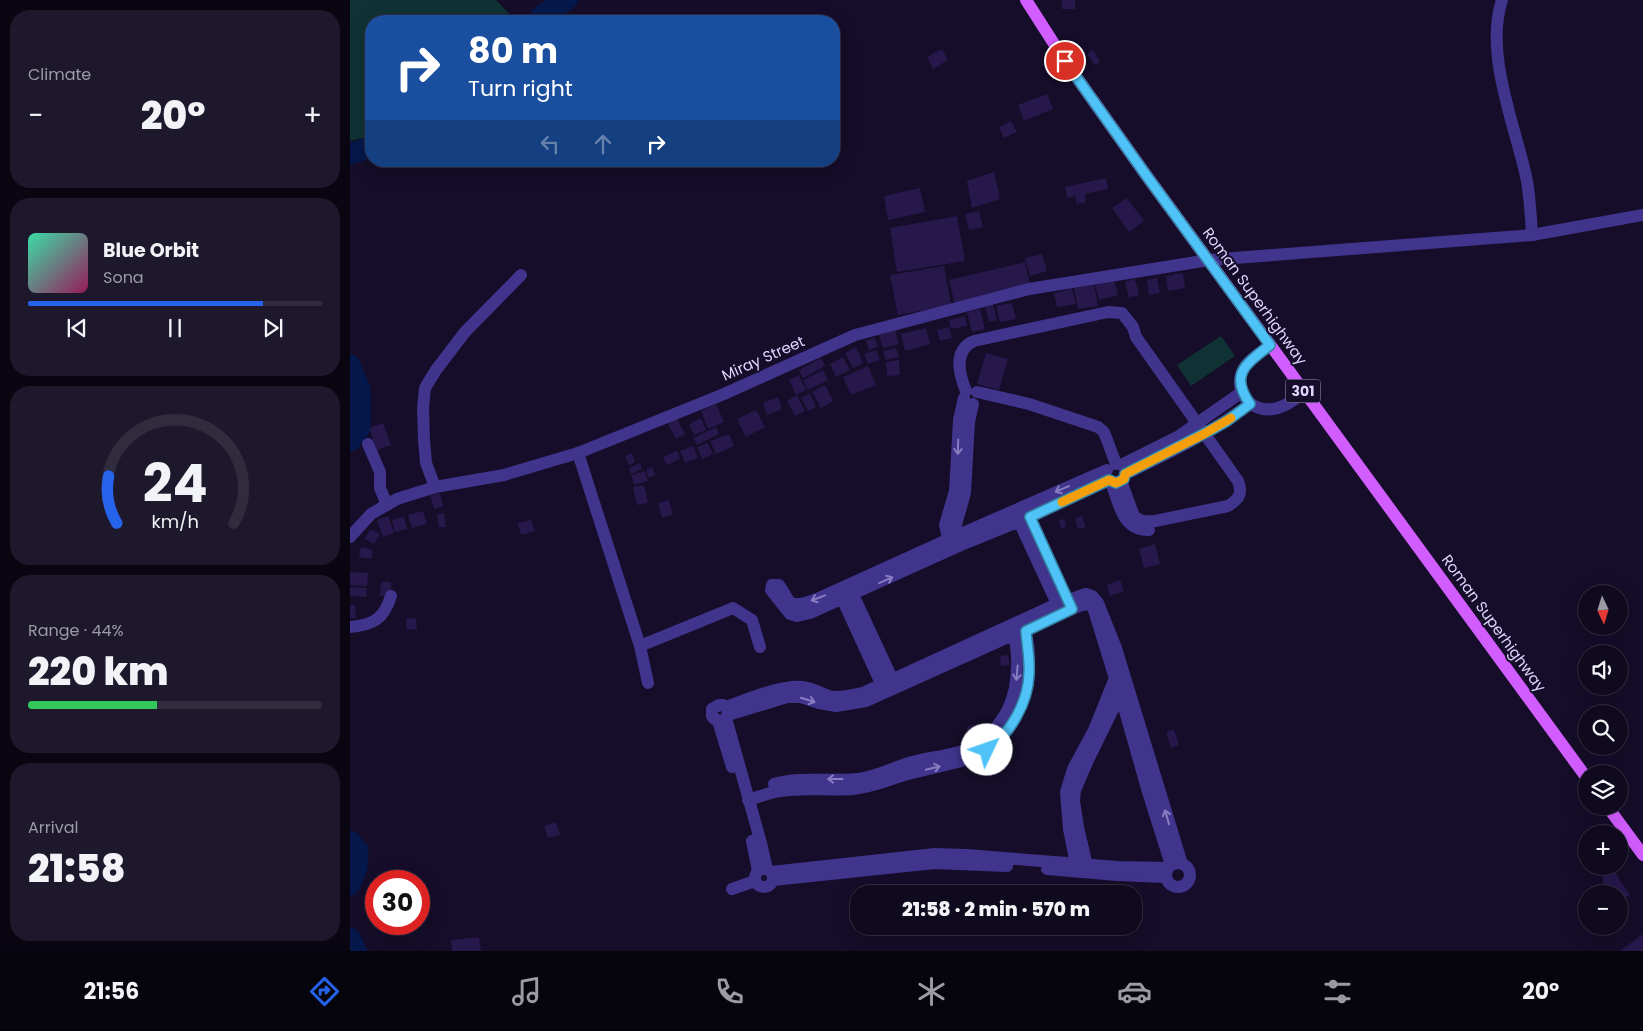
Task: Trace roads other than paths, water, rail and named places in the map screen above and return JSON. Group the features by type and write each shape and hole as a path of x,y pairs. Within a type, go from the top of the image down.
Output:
{"main road":[{"name":"Roman Superhighway","path":"1026,0 1065,61 1146,175 1578,766"},
{"path":"1614,815 1643,855"}],"street":[{"path":"1502,0 1498,17 1497,55 1504,95 1527,182 1532,235"},
{"name":"Miray Street","path":"350,537 371,514 397,500 435,487 504,475 578,452 724,394 855,335 1029,289 1209,260 1532,235 1643,215"},
{"path":"435,487 426,463 422,408 426,388 436,370 465,332 521,275"},
{"path":"954,543 957,502 967,479 972,397 960,372 960,359 964,348 967,344 974,341 1108,312 1122,313 1133,327 1136,336 1153,354 1231,464 1246,477 1250,487 1249,497 1231,514 1198,517 1156,530 1140,525 1132,527 1127,521 1115,473 1100,434 1078,424 1029,408 972,397"},
{"path":"1270,345 1247,363 1239,380 1242,392 1250,404 1261,409 1272,410 1283,407 1304,393"},
{"path":"1204,427 1226,403 1242,392"},
{"path":"1226,403 1234,416"},
{"path":"845,592 801,605 795,605 790,604 779,585 772,585 771,587 771,590 790,614 797,616 810,613 845,592 1115,473 1204,427 1234,416 1250,404"},
{"path":"368,444 378,465 380,488 387,505"},
{"path":"578,452 640,646 648,683"},
{"path":"1022,514 1064,607"},
{"path":"845,592 889,686"},
{"path":"350,627 374,622 382,616 387,609 391,596"},
{"path":"732,889 765,875 935,859 1018,862 1082,868 1172,869 1153,790 1120,687 1111,649 1095,605 1086,604 1064,607 889,686 844,696 831,701 787,693 753,702 724,715 754,847 765,875"},
{"path":"640,646 734,608 752,620 760,647"},
{"path":"747,797 779,787 860,783 902,771 934,757 959,757 982,742 995,738 1010,716 1017,675 1017,628"},
{"path":"1082,868 1078,827 1070,801 1085,756 1120,687"},
{"path":"1098,732 1120,687"},
{"path":"735,764 761,843 765,875"}],"waterway":[{"path":"542,15 567,0"},
{"path":"350,154 365,149"},
{"path":"350,365 360,389 360,428 350,441"},
{"path":"350,841 358,851 357,867 350,885"},
{"path":"350,938 356,951"}]}
